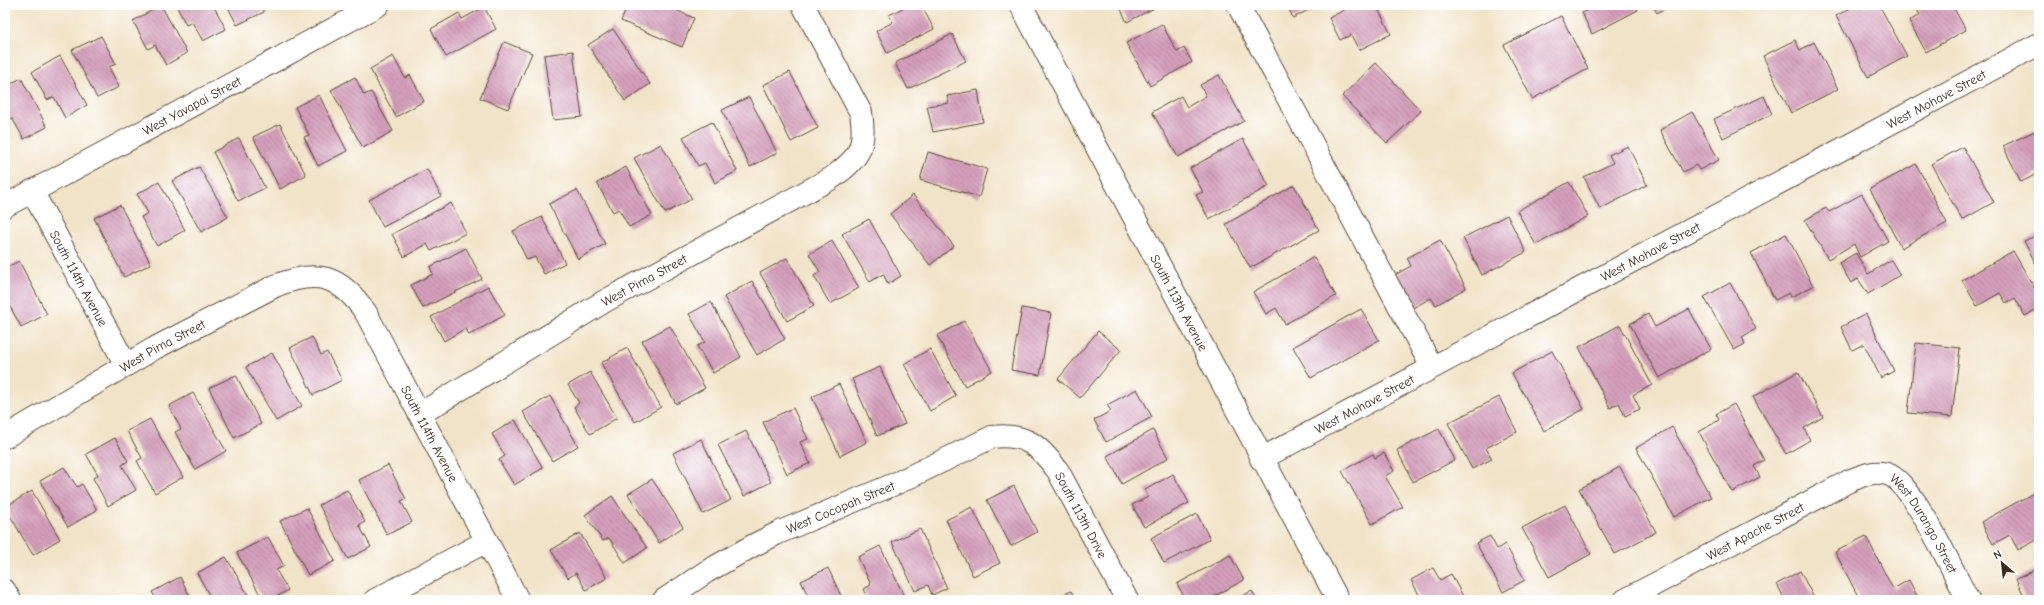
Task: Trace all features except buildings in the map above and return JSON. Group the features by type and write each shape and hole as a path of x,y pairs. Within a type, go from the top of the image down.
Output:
{"street":[{"name":"West Yavapai Street","path":"5,206 378,5"},
{"name":"West Pima Street","path":"420,414 605,301 844,170 855,158 862,144 863,129 861,113 803,5"},
{"name":"South 113th Avenue","path":"1021,5 1261,459 1338,600"},
{"path":"1238,5 1432,367"},
{"name":"West Mohave Street","path":"1261,459 2039,44"},
{"name":"South 114th Avenue","path":"32,191 126,365"},
{"name":"West Pima Street","path":"5,437 126,365 275,286 290,280 309,276 327,278"},
{"name":"South 114th Avenue","path":"327,278 342,287 356,299 366,313 518,600"},
{"name":"West Cocopah Street","path":"664,600 706,572 767,539 897,483 992,437 1008,435 1024,439"},
{"name":"South 113th Drive","path":"1024,439 1037,447 1058,471 1127,600"},
{"name":"West Apache Street","path":"1625,600 1849,481 1875,473 1887,474"},
{"name":"West Durango Street","path":"1887,474 1897,478 1913,497 1968,600"},
{"path":"375,600 487,541"},
{"path":"5,591 10,600"}]}
